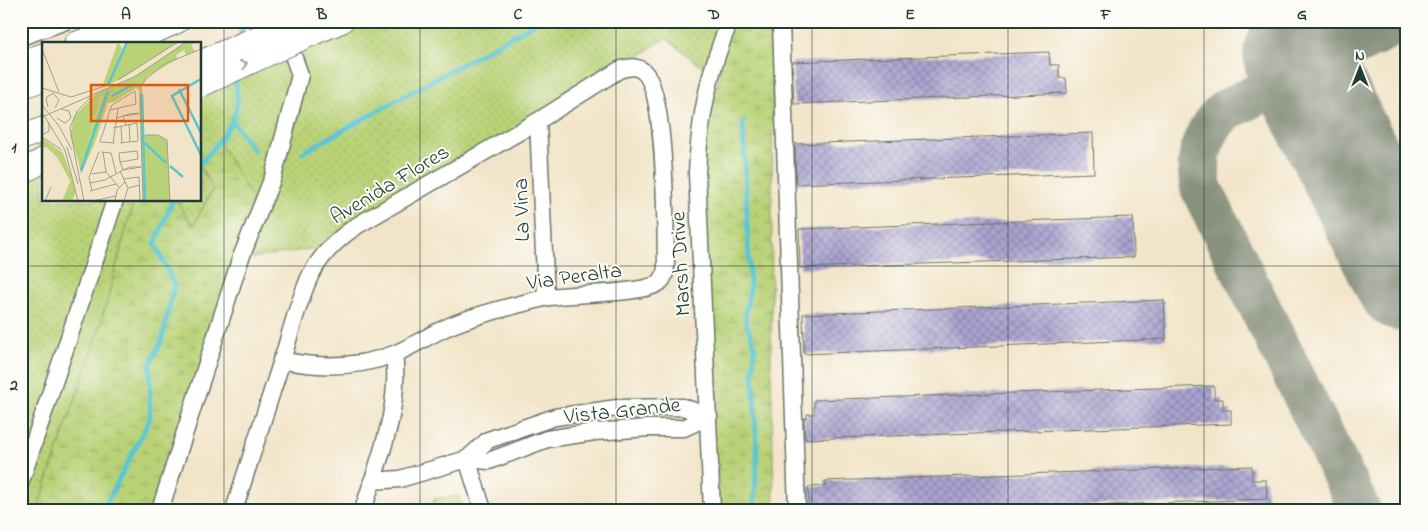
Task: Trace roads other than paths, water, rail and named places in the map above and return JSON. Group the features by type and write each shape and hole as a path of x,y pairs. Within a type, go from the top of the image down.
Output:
{"highway":[{"path":"201,63 300,26 340,21"},
{"path":"84,42 158,24"},
{"path":"128,42 158,24"},
{"path":"201,83 300,26"},
{"path":"21,63 42,56"},
{"path":"21,87 42,79"},
{"path":"21,138 42,130"},
{"path":"21,172 42,161"}],"street":[{"path":"21,37 66,21"},
{"name":"Marsh Drive","path":"712,510 697,172 699,131 711,74 730,21"},
{"path":"781,21 797,510"},
{"path":"160,510 240,260 273,177 300,75 289,44 300,26"},
{"name":"Avenida Flores","path":"234,510 281,360 312,273 342,235 538,120 619,70 629,66 638,68"},
{"name":"Via Peralta","path":"281,360 331,366 362,362 394,354 453,325 546,298 653,286 665,275 660,119 651,80 643,70 638,68"},
{"name":"La Vina","path":"538,120 546,298"},
{"path":"21,481 115,201"},
{"path":"363,510 384,445 396,391 394,354"},
{"name":"Vista Grande","path":"467,459 488,440 555,418 617,408 683,406 708,416"},
{"name":"Vista Grande","path":"372,481 400,479 467,459 489,461 547,439 595,432 648,428 684,428 708,416"},
{"path":"467,459 483,510"}],"waterway":[{"path":"240,37 244,21"},
{"path":"302,153 539,21"},
{"path":"201,163 224,135 235,113 237,90 233,77"},
{"path":"233,122 253,150"},
{"path":"743,123 750,288 745,319 755,346 753,372 757,454 754,510"},
{"path":"103,510 150,419 150,364 162,340 174,284 155,244 173,201"}]}
